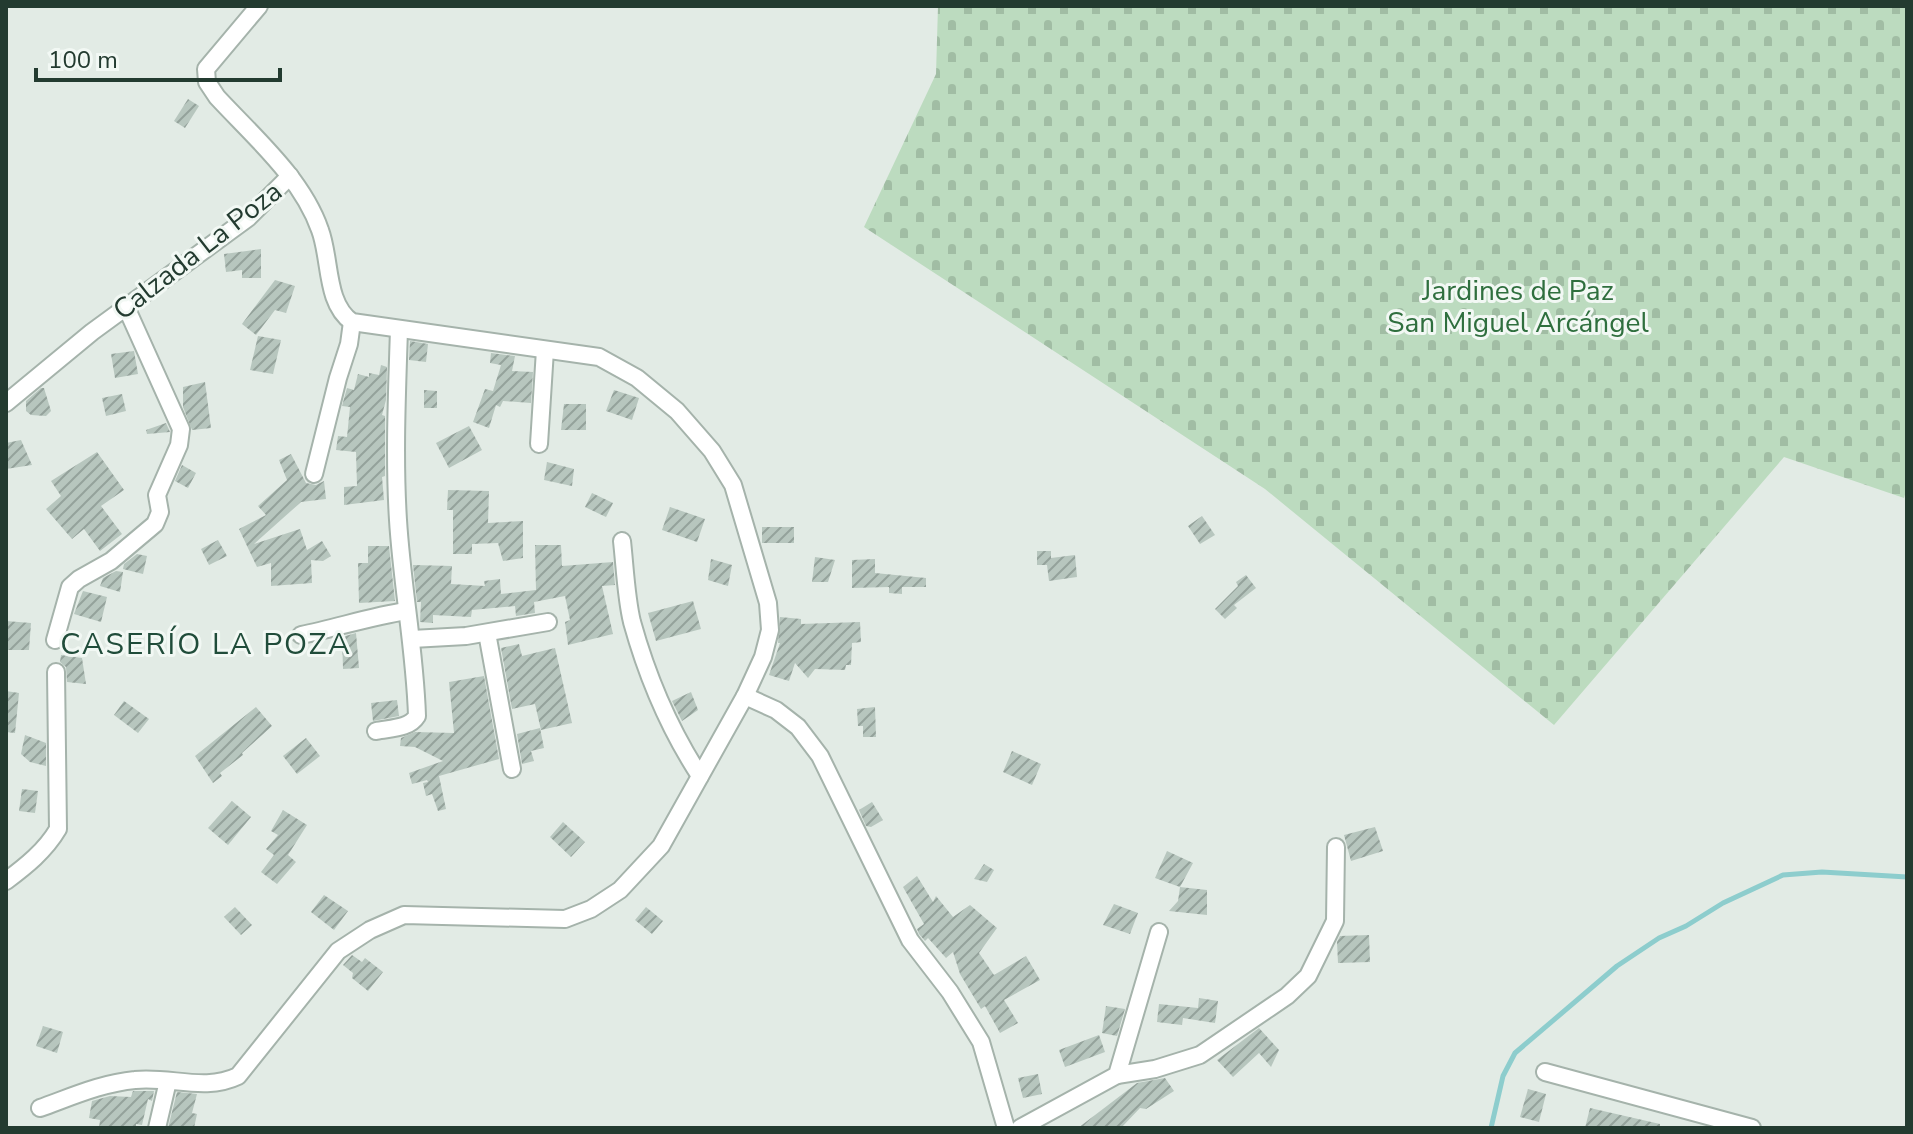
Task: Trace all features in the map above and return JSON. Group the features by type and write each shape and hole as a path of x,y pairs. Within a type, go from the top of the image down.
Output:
{"street":[{"name":"Calzada La Poza","path":"6,403 126,307 248,218 290,176 217,97 207,82 206,69 259,6"},
{"path":"40,1108 94,1088 132,1080 216,1084 238,1076 338,951 370,930 404,915 565,919 591,909 620,890 661,846 745,696 763,657 770,630 768,603 733,485 712,451 677,411 637,378 599,357 352,322 342,315 334,298 329,260 320,228 290,176"},
{"path":"55,640 70,587 111,561 155,524 160,512 157,495 179,445 181,429 126,307"},
{"path":"314,474 349,344 352,322"},
{"path":"376,731 413,723 417,716 412,639 398,522 395,434 399,329"},
{"path":"539,444 545,350"},
{"path":"622,541 631,619 642,654 677,740 700,776"},
{"path":"301,635 407,611"},
{"path":"412,639 466,636 548,622"},
{"path":"487,633 512,769"},
{"path":"6,881 30,863 58,829 56,672"},
{"path":"745,696 776,710 798,727 820,756 910,940 950,992 981,1042 1006,1128"},
{"path":"1020,1128 1117,1075 1155,1069 1200,1055 1287,996 1308,976 1335,921 1336,847"},
{"path":"1117,1075 1159,932"},
{"path":"1545,1072 1752,1128"},
{"path":"157,1128 168,1081"}],"green space":[{"name":"Jardines de Paz San Miguel Arcángel","path":"938,6 1907,6 1907,488 1904,498 1784,457 1554,725 1265,489 864,227 936,74"}],"building":[{"path":"188,99 199,106 185,128 174,121"},
{"path":"261,249 261,278 242,278 242,270 226,272 224,254"},
{"path":"275,280 295,286 286,313 275,310 256,335 242,324"},
{"path":"258,336 281,340 273,374 250,370"},
{"path":"410,341 428,344 426,362 409,360"},
{"path":"134,351 138,374 115,378 111,354"},
{"path":"491,353 515,356 512,371 533,372 531,403 503,401 500,407 496,405 489,428 473,422 485,389 493,391 501,365 490,363"},
{"path":"381,365 387,367 386,400 382,415 385,416 384,500 344,505 344,487 357,486 356,452 336,450 338,436 347,437 350,407 342,406 347,388 354,390 358,374 369,377 369,373 379,375"},
{"path":"205,382 211,428 192,430 183,407 183,387"},
{"path":"44,388 51,411 46,416 31,415 26,411 26,401"},
{"path":"424,390 437,391 437,408 424,408"},
{"path":"614,390 639,398 632,420 606,411"},
{"path":"122,394 126,411 106,416 102,398"},
{"path":"564,404 586,404 586,430 561,430"},
{"path":"166,423 170,432 147,434 146,430"},
{"path":"469,426 482,450 449,468 436,443"},
{"path":"21,440 32,465 6,469 6,443"},
{"path":"97,452 124,490 101,506 122,534 100,551 84,529 72,539 46,509 61,496 51,481"},
{"path":"291,454 306,483 316,485 324,481 326,499 301,502 254,544 300,529 307,550 322,541 331,556 323,561 311,560 312,583 271,586 271,563 257,567 239,529 266,515 258,506 287,480 279,460"},
{"path":"547,462 574,469 572,486 544,480"},
{"path":"182,465 196,473 188,488 175,481"},
{"path":"448,490 489,491 488,523 523,521 523,558 503,561 498,543 472,544 472,554 453,554 453,510 447,510"},
{"path":"592,493 613,503 606,517 585,507"},
{"path":"670,507 705,519 697,542 662,530"},
{"path":"1202,516 1215,535 1200,544 1188,526"},
{"path":"762,527 794,527 794,543 762,543"},
{"path":"218,540 227,556 209,565 201,549"},
{"path":"535,545 561,545 562,566 613,562 615,585 602,586 613,634 568,645 565,622 570,620 565,596 534,602 535,613 516,616 515,606 472,610 471,617 433,615 433,623 420,622 421,602 417,602 413,565 452,566 451,584 485,586 484,581 500,579 501,594 536,590"},
{"path":"368,546 389,546 395,601 359,603 358,563 368,563"},
{"path":"1037,551 1051,551 1051,558 1075,555 1077,577 1049,581 1047,565 1037,565"},
{"path":"137,554 147,556 143,574 123,569 124,564"},
{"path":"815,557 835,560 828,582 812,582"},
{"path":"711,559 732,565 728,586 708,580"},
{"path":"875,559 875,573 926,578 926,587 902,587 902,594 889,593 889,587 852,588 852,560"},
{"path":"116,571 123,572 120,592 100,586 103,578"},
{"path":"1246,575 1256,588 1234,605 1237,608 1225,619 1215,609 1238,586 1236,582"},
{"path":"83,591 107,597 101,622 74,614"},
{"path":"693,601 701,629 656,641 648,613"},
{"path":"780,617 801,619 801,624 860,622 861,642 852,643 851,665 846,665 845,670 815,669 808,678 795,663 789,681 769,675 780,643"},
{"path":"6,621 31,623 29,650 6,650"},
{"path":"356,633 359,668 343,669 342,637"},
{"path":"519,644 522,656 555,648 572,723 541,730 535,704 512,709 501,648"},
{"path":"61,655 82,658 86,684 67,682 66,667 60,662"},
{"path":"484,676 499,759 439,776 446,809 438,811 432,794 426,796 423,783 427,780 412,784 409,773 443,761 415,747 400,746 401,738 415,732 454,733 449,682"},
{"path":"6,691 19,693 15,733 6,732"},
{"path":"691,692 698,710 682,721 672,701"},
{"path":"397,700 399,716 373,721 371,703"},
{"path":"124,701 149,719 138,733 114,715"},
{"path":"256,707 272,726 213,783 195,756"},
{"path":"875,707 876,737 863,737 863,726 858,726 857,709"},
{"path":"540,728 544,748 531,751 534,761 522,764 517,734"},
{"path":"25,735 46,743 46,766 30,762 21,754"},
{"path":"306,738 320,756 297,774 283,756"},
{"path":"1012,751 1041,764 1032,785 1003,772"},
{"path":"22,789 38,791 35,813 19,811"},
{"path":"232,801 251,817 228,845 208,828"},
{"path":"872,802 883,820 871,827 866,826 859,810"},
{"path":"283,810 307,825 288,855 296,862 277,884 261,872 274,855 266,849 278,835 271,831"},
{"path":"563,822 585,842 571,857 550,837"},
{"path":"1375,827 1383,851 1351,861 1344,835"},
{"path":"1167,851 1193,863 1180,887 1155,878"},
{"path":"984,864 994,870 987,882 974,879"},
{"path":"917,876 933,902 936,896 953,917 970,905 997,928 979,953 994,975 1026,956 1040,980 1004,1000 1018,1023 1000,1033 985,1006 981,1009 960,974 953,952 946,958 928,938 925,941 919,934 917,929 924,924 903,887"},
{"path":"1180,887 1207,890 1207,915 1169,911 1178,901"},
{"path":"324,895 348,911 334,930 311,912"},
{"path":"1114,904 1138,913 1130,934 1103,925"},
{"path":"235,907 252,925 241,935 224,917"},
{"path":"646,907 663,921 652,934 635,920"},
{"path":"1369,935 1370,962 1338,963 1337,942 1340,936"},
{"path":"352,955 362,962 365,958 383,972 368,991 352,978 353,973 343,965"},
{"path":"1199,998 1218,1001 1215,1023 1183,1018 1182,1025 1157,1022 1159,1004 1198,1008"},
{"path":"1106,1006 1125,1009 1117,1036 1102,1033"},
{"path":"43,1026 63,1032 57,1053 36,1046"},
{"path":"1259,1028 1279,1050 1271,1067 1259,1053 1233,1077 1217,1060"},
{"path":"1099,1035 1105,1052 1065,1067 1059,1050"},
{"path":"1038,1074 1042,1094 1023,1098 1018,1078"},
{"path":"1165,1078 1174,1091 1146,1109 1140,1108 1121,1128 1078,1128 1137,1083"},
{"path":"1528,1089 1546,1094 1539,1122 1520,1117"},
{"path":"133,1091 154,1091 152,1101 148,1099 142,1125 136,1124 136,1128 99,1128 100,1120 89,1118 92,1101 110,1096 131,1097"},
{"path":"177,1092 197,1094 192,1113 197,1114 194,1128 168,1128"},
{"path":"1590,1108 1660,1124 1660,1128 1585,1128"}],"waterway":[{"path":"1491,1128 1503,1076 1515,1053 1617,966 1659,938 1783,875 1822,872 1907,877"}],"district":[{"name":"CASERÍO LA POZA","path":"206,644"}]}
